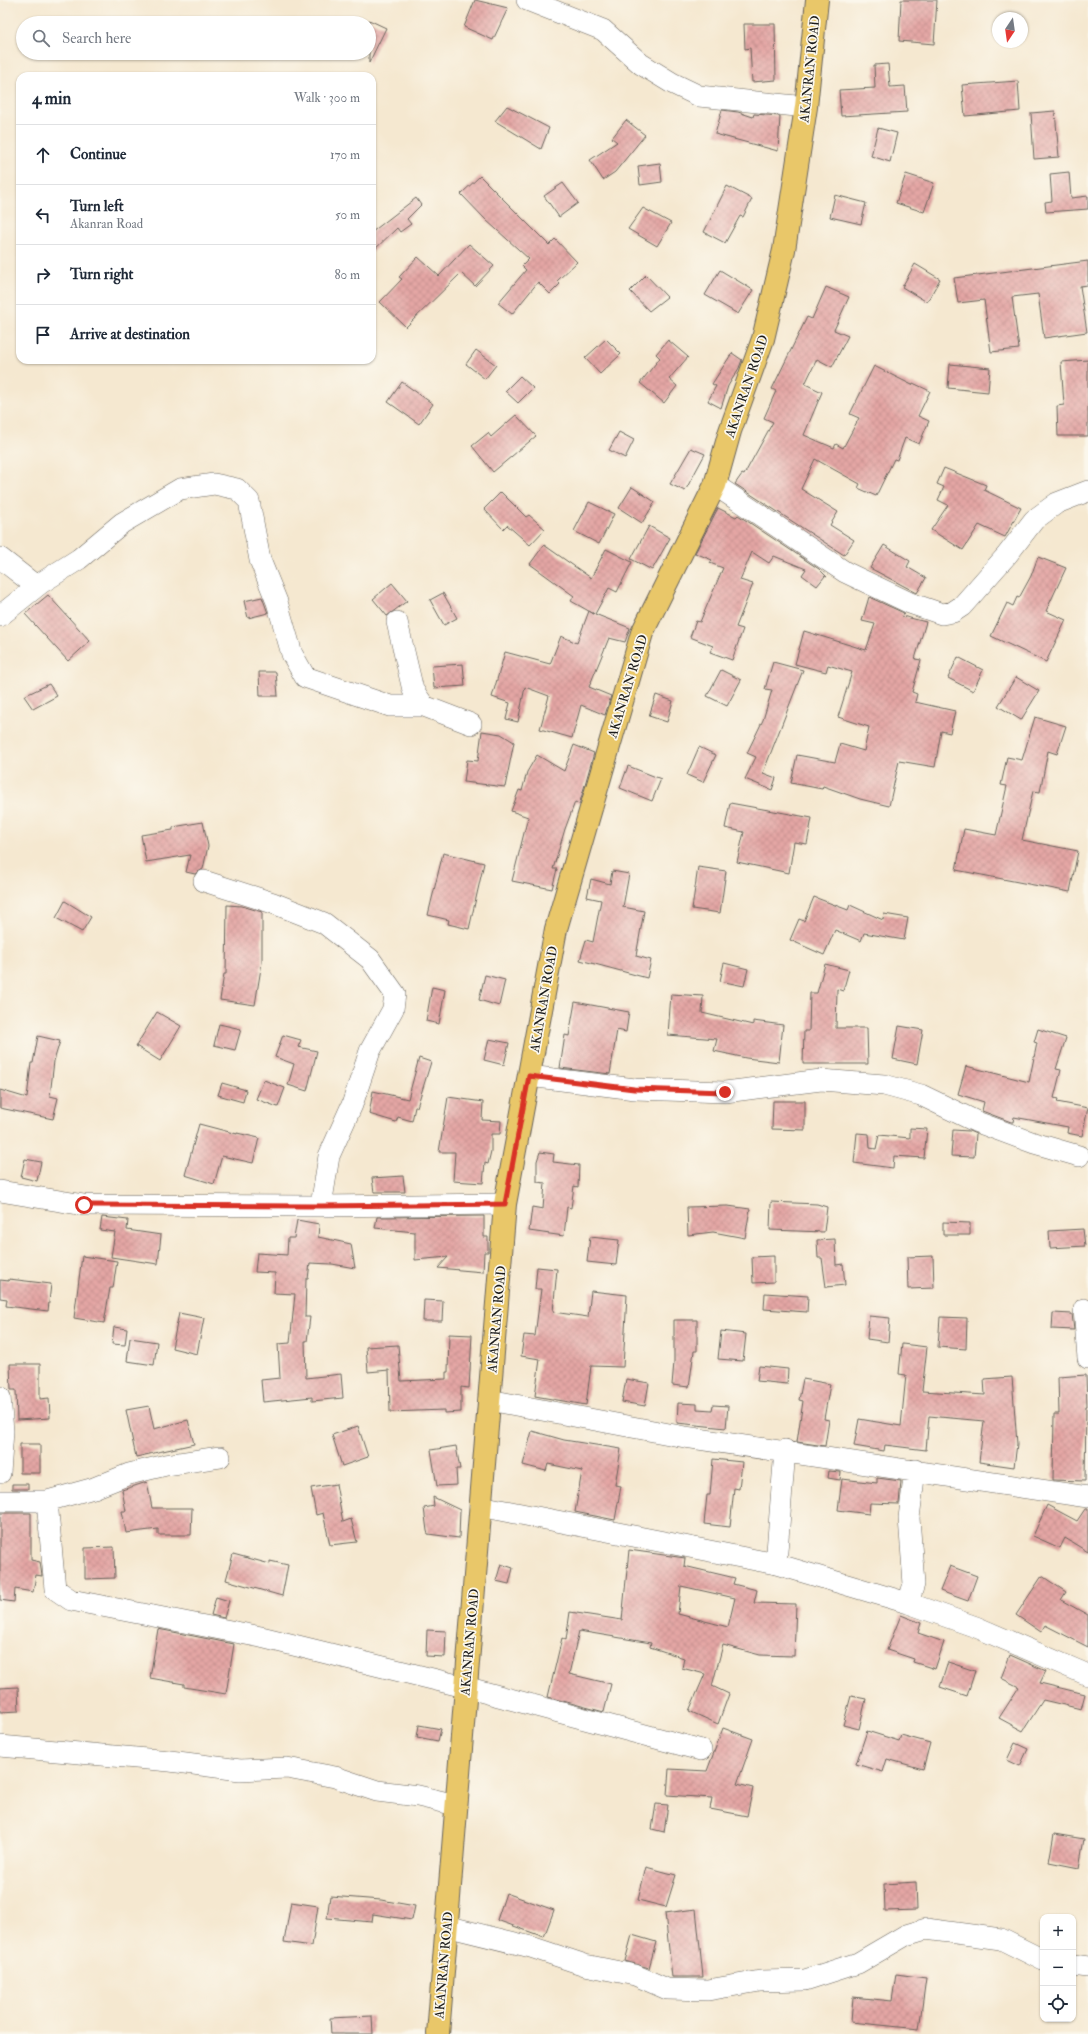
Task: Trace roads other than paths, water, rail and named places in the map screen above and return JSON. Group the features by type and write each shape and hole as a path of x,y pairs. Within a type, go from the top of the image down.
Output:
{"main road":[{"name":"AKANRAN ROAD","path":"440,2034 446,1926 505,1204 556,929 642,633 715,485 730,431 763,339 784,250 806,107 817,0"}],"street":[{"path":"527,0 603,30 641,64 672,83 699,96 806,107"},
{"path":"0,616 36,586 78,559 122,523 180,489 214,484 237,489 249,501 260,560 277,602 292,654 306,677 390,706 424,706 471,724"},
{"path":"715,485 845,572 910,602 942,614 953,612 962,606 1007,556 1034,520 1057,503 1088,491"},
{"path":"0,558 36,586"},
{"path":"397,622 413,690 424,706"},
{"path":"204,881 273,903 324,923 370,959 394,994 393,1010 370,1051 352,1105 329,1156 321,1206"},
{"path":"529,1076 634,1089 725,1092 821,1080 884,1085 921,1095 978,1122 1034,1143 1079,1156"},
{"path":"0,1191 84,1205 321,1206 505,1204"},
{"path":"1084,1309 1088,1358"},
{"path":"0,1397 3,1431 0,1473"},
{"path":"489,1400 686,1437 785,1450 1088,1497"},
{"path":"776,1564 785,1450"},
{"path":"0,1501 47,1501 94,1488 129,1474 166,1465 220,1456"},
{"path":"908,1603 914,1584 909,1518 915,1470"},
{"path":"47,1501 55,1589 72,1600 261,1637 465,1686 701,1750"},
{"path":"480,1506 776,1564 908,1603 976,1627 1088,1675"},
{"path":"0,1746 170,1761 240,1770 287,1768 335,1777 378,1791 418,1796 456,1805"},
{"path":"446,1926 531,1947 585,1965 635,1975 667,1989 708,1990 760,1981 805,1980 858,1963 906,1934 926,1930 1001,1939 1040,1958"},
{"path":"1076,1965 1088,1967"}]}
